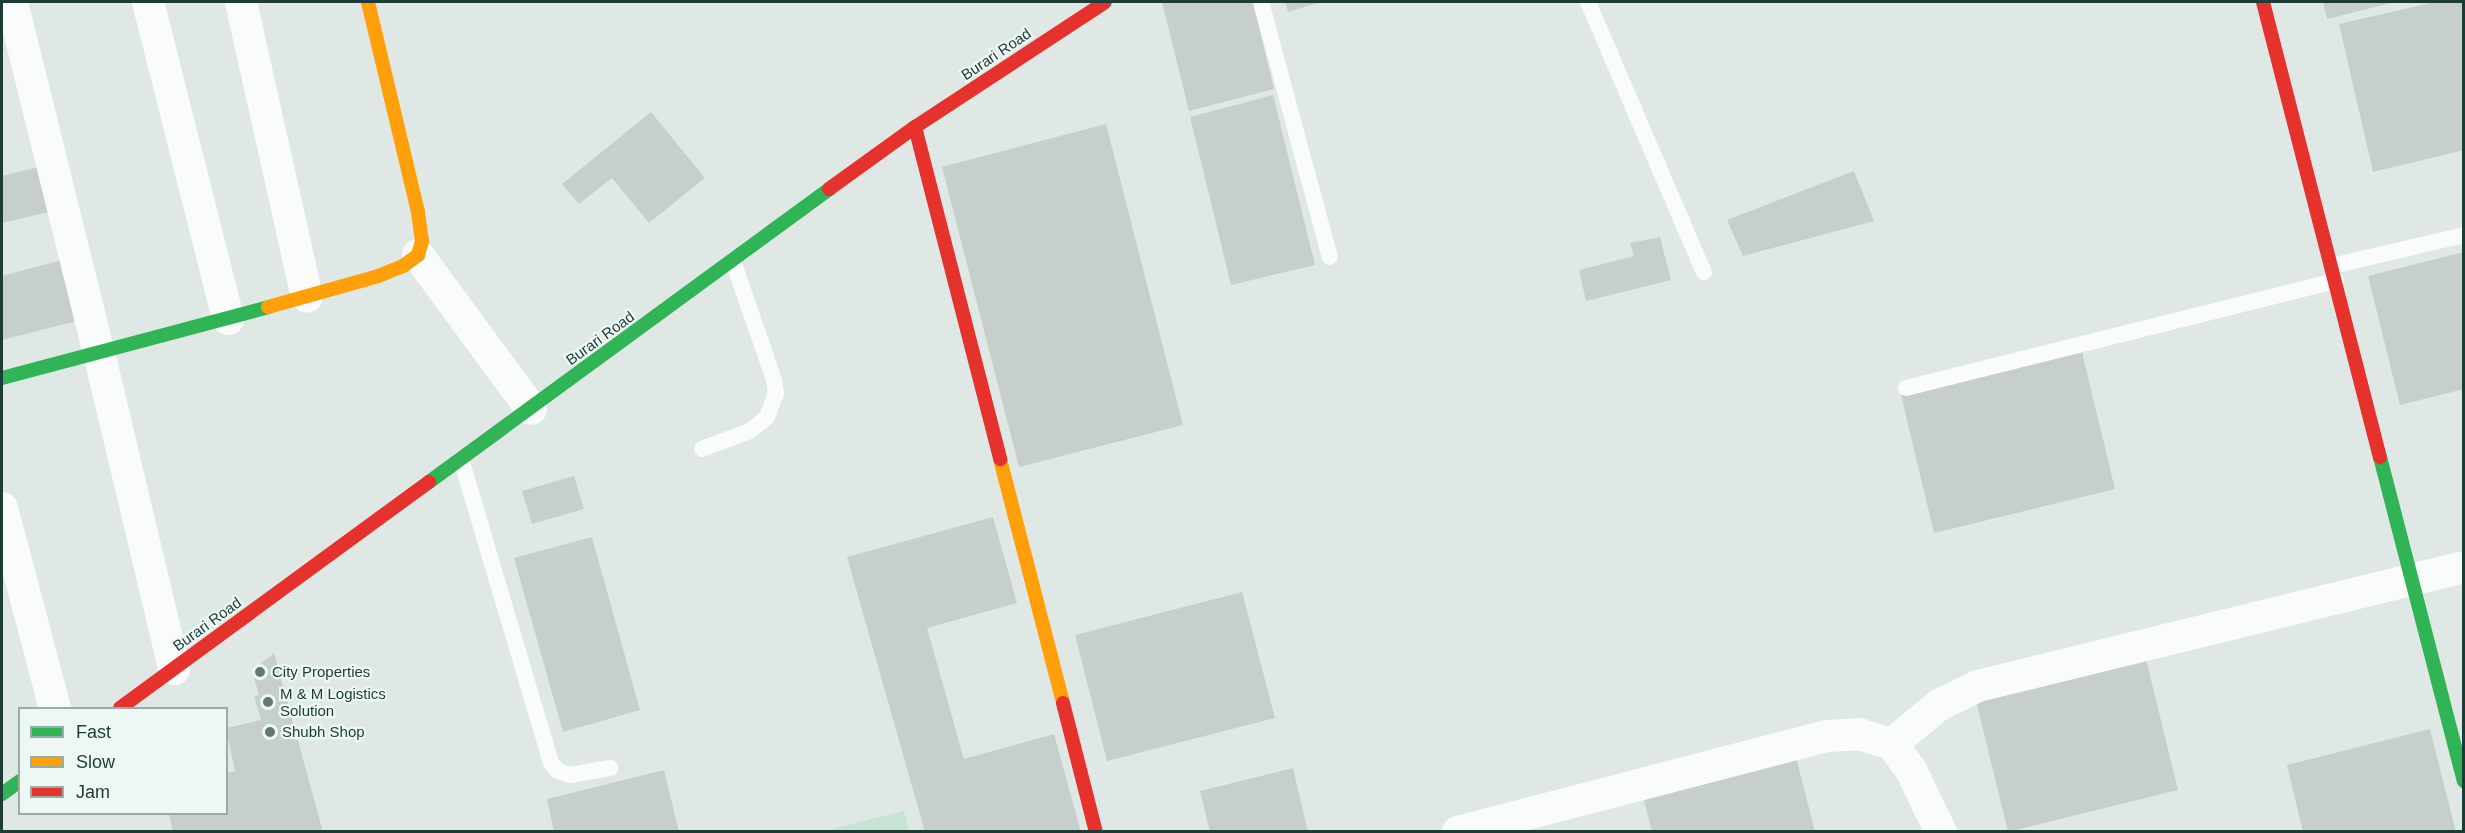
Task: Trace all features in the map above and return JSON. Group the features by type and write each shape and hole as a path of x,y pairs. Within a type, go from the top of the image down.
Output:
{"street":[{"path":"12,2 174,669"},
{"path":"148,2 228,320"},
{"path":"241,2 307,297"},
{"path":"2,378 228,320 378,276 403,266 417,255 422,241 418,212 368,2"},
{"name":"Burari Road","path":"121,707 915,127 1105,2"},
{"path":"2263,2 2463,781"},
{"path":"915,127 1096,831"},
{"path":"417,255 531,409"},
{"path":"2,508 55,707"},
{"path":"1892,744 1939,705 1978,687 2463,567"},
{"path":"1458,831 1826,736 1858,734 1892,744 1911,770 1941,831"},
{"path":"2,794 18,782"}],"lane":[{"path":"1261,2 1330,257"},
{"path":"1588,2 1704,272"},
{"path":"1906,388 2334,273 2463,235"},
{"path":"702,449 750,431 767,417 776,394 774,380 733,261"},
{"path":"461,459 551,763 558,771 570,775 610,768"}],"green space":[{"path":"904,811 909,831 823,831"}],"building":[{"path":"1162,2 1253,2 1274,89 1189,111"},
{"path":"1285,2 1321,2 1288,12"},
{"path":"2323,2 2395,2 2327,19"},
{"path":"2435,2 2464,2 2464,150 2373,172 2339,24"},
{"path":"1273,95 1315,265 1231,285 1190,117"},
{"path":"651,112 705,178 649,223 612,178 579,204 562,184"},
{"path":"1106,124 1183,425 1019,467 942,167"},
{"path":"42,166 53,211 2,223 2,176"},
{"path":"1854,171 1874,221 1743,256 1727,220"},
{"path":"1660,237 1671,280 1586,301 1579,270 1634,256 1630,243"},
{"path":"2464,252 2464,389 2400,405 2368,276"},
{"path":"69,258 85,319 2,340 2,276"},
{"path":"2082,352 2115,489 1934,533 1901,395"},
{"path":"574,476 584,509 532,524 522,491"},
{"path":"993,517 1017,603 927,628 964,759 1054,734 1081,832 925,832 847,557"},
{"path":"592,537 640,710 563,732 514,558"},
{"path":"1242,592 1275,718 1107,761 1075,635"},
{"path":"274,653 323,832 173,832 169,815 228,815 228,773 235,771 228,728 261,720 254,696 259,695 252,671"},
{"path":"2145,655 2178,790 2008,832 1975,697"},
{"path":"2430,729 2456,832 2303,832 2287,765"},
{"path":"1795,753 1815,832 1652,832 1642,792"},
{"path":"1293,768 1308,832 1210,832 1200,791"},
{"path":"664,770 679,832 554,832 547,799"}],"traffic: fast":[{"path":"429,482 829,189"},
{"path":"2,378 268,307"},
{"path":"2380,457 2464,781"},
{"path":"2,794 18,782"}],"traffic: slow":[{"path":"268,307 378,276 403,266 418,255 422,241 418,212 368,2"},
{"path":"1000,459 1063,703"}],"traffic: jam":[{"path":"829,189 915,127 1105,2"},
{"path":"2263,2 2380,457"},
{"path":"915,127 1000,459"},
{"path":"121,707 429,482"},
{"path":"1063,703 1096,832"}],"place":[{"name":"City Properties","path":"260,672"},
{"name":"M & M Logistics Solution","path":"268,702"},
{"name":"Shubh Shop","path":"270,732"}]}
